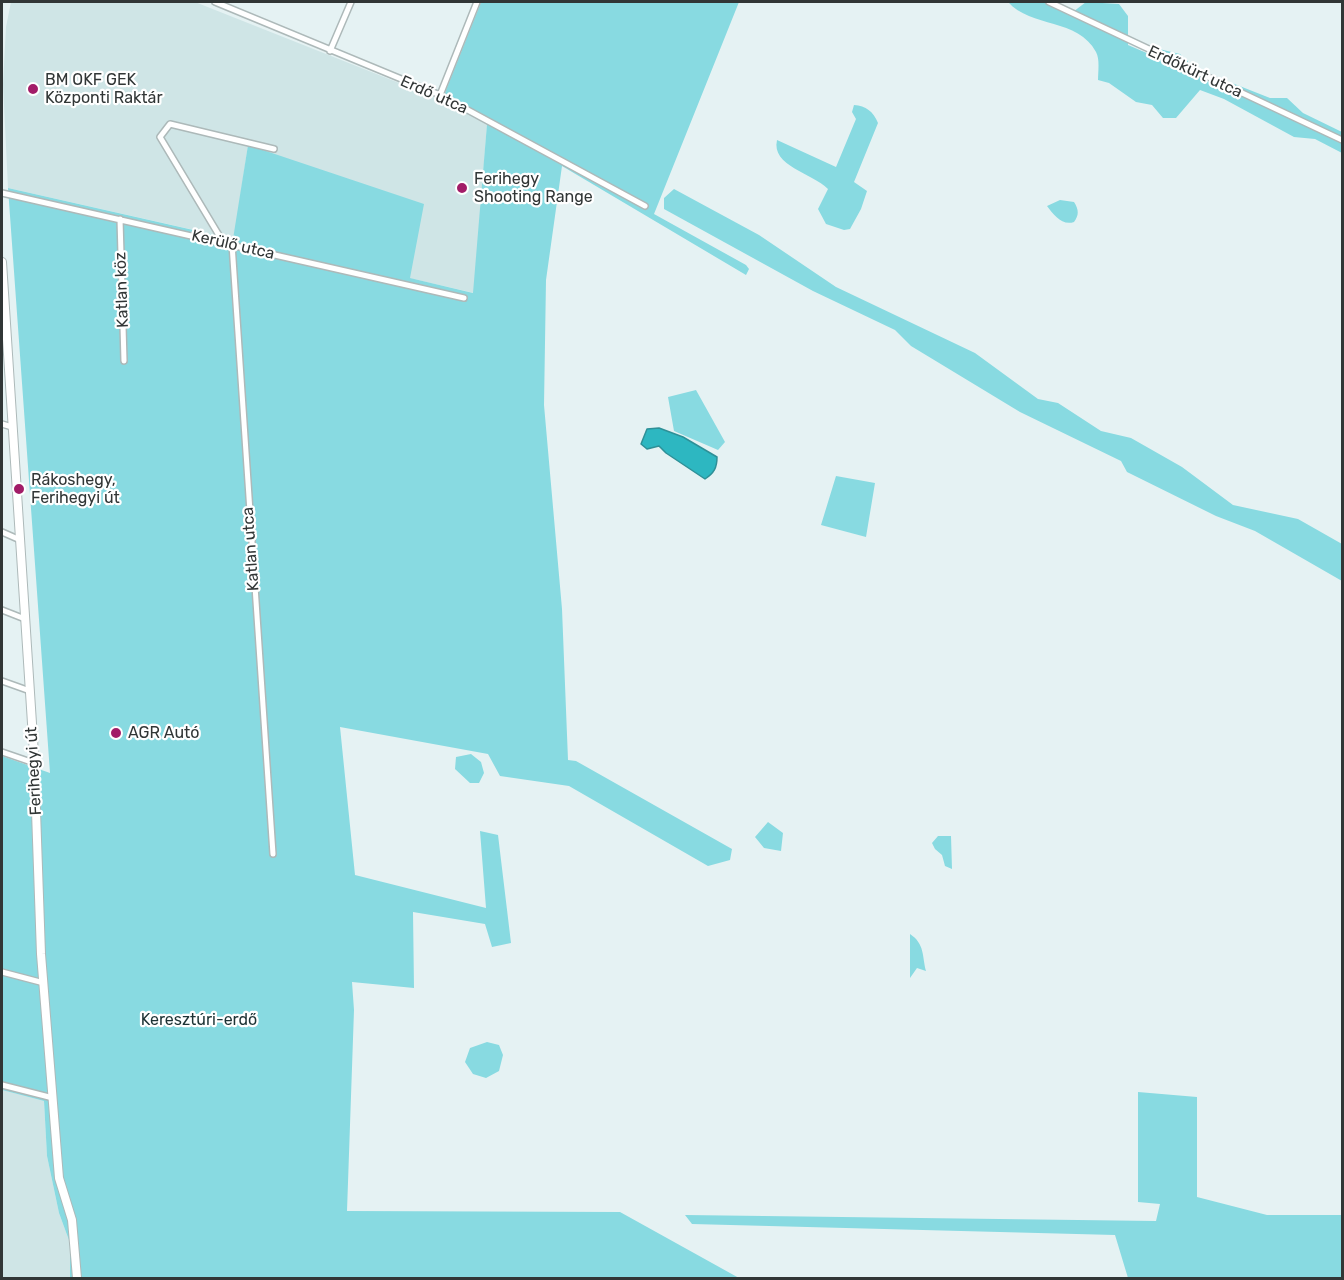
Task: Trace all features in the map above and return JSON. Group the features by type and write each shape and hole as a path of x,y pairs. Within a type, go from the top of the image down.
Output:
{"main road":[{"name":"Ferihegyi út","path":"2,262 3,312 30,692 44,983 59,1178 72,1220 77,1278"}],"street":[{"name":"Erdő utca","path":"215,2 231,4 330,51 440,95 645,206"},
{"path":"330,51 351,2"},
{"path":"440,95 477,2"},
{"name":"Erdőkürt utca","path":"1049,2 1342,140"},
{"path":"223,242 160,137 170,124 274,149"},
{"name":"Kerülő utca","path":"2,193 464,298"},
{"name":"Katlan köz","path":"120,219 124,361"},
{"name":"Katlan utca","path":"232,244 273,854"},
{"path":"2,424 12,428"},
{"path":"2,532 18,539"},
{"path":"2,610 25,619"},
{"path":"2,681 30,692"},
{"path":"2,753 34,763"},
{"path":"2,972 44,983"},
{"path":"2,1085 53,1098"}],"shaded area":[{"path":"11,2 195,2 442,100 487,124 474,293 409,278 248,145 234,239 8,188 3,84 6,27"},
{"path":"659,428 683,437 717,457 713,472 705,479 659,446 647,449 641,444 647,429"},
{"path":"2,1090 44,1101 47,1156 59,1213 70,1243 70,1278 2,1278"}],"green space":[{"name":"Keresztúri-erdő","path":"481,2 739,2 654,214 746,265 749,269 746,275 562,166 546,280 544,405 562,609 568,760 576,761 732,849 730,860 708,866 569,786 500,776 488,754 340,727 355,875 486,908 480,831 498,835 511,943 492,947 485,924 413,912 414,988 352,982 354,1010 347,1211 620,1212 739,1278 70,1278 70,1243 59,1213 47,1156 44,1101 2,1090 2,756 50,773 8,188 233,239 248,145 424,204 410,278 473,293 487,124 442,100"},
{"path":"1008,2 1043,2 1069,15 1086,2 1119,4 1128,16 1128,45 1149,54 1159,49 1180,54 1188,61 1187,71 1216,85 1232,83 1270,98 1287,98 1303,113 1342,132 1342,153 1315,139 1294,137 1224,99 1200,90 1176,118 1163,118 1152,105 1136,102 1109,83 1098,80 1097,55 1088,41 1066,28 1029,16"},
{"path":"854,105 869,110 878,123 854,182 867,191 861,209 850,229 844,230 826,224 818,209 828,189 786,163 777,149 777,140 836,167 856,119 852,112"},
{"path":"674,189 759,235 836,287 975,353 1038,399 1058,403 1101,431 1131,438 1182,467 1233,505 1298,519 1342,544 1342,581 1255,531 1216,516 1127,472 1121,461 1020,412 911,346 895,330 813,291 664,209 664,198"},
{"path":"1060,200 1074,202 1078,212 1074,222 1062,221 1047,206"},
{"path":"696,390 725,442 718,450 674,431 668,397"},
{"path":"836,476 875,483 866,537 821,525"},
{"path":"471,754 481,762 484,773 479,783 470,783 455,769 456,757"},
{"path":"768,822 783,833 781,851 764,848 755,837"},
{"path":"938,836 951,836 952,869 945,866 942,855 932,843"},
{"path":"910,934 921,946 926,971 917,968 910,978"},
{"path":"487,1042 499,1045 503,1055 499,1071 486,1078 473,1074 465,1062 470,1048"},
{"path":"1138,1092 1197,1097 1197,1197 1267,1215 1342,1215 1342,1278 1128,1278 1115,1235 692,1224 685,1215 1156,1221 1160,1204 1138,1202"}],"place":[{"name":"BM OKF GEK Központi Raktár","path":"33,89"},
{"name":"Ferihegy Shooting Range","path":"462,188"},
{"name":"Rákoshegy, Ferihegyi út","path":"19,489"},
{"name":"AGR Autó","path":"116,733"}]}
